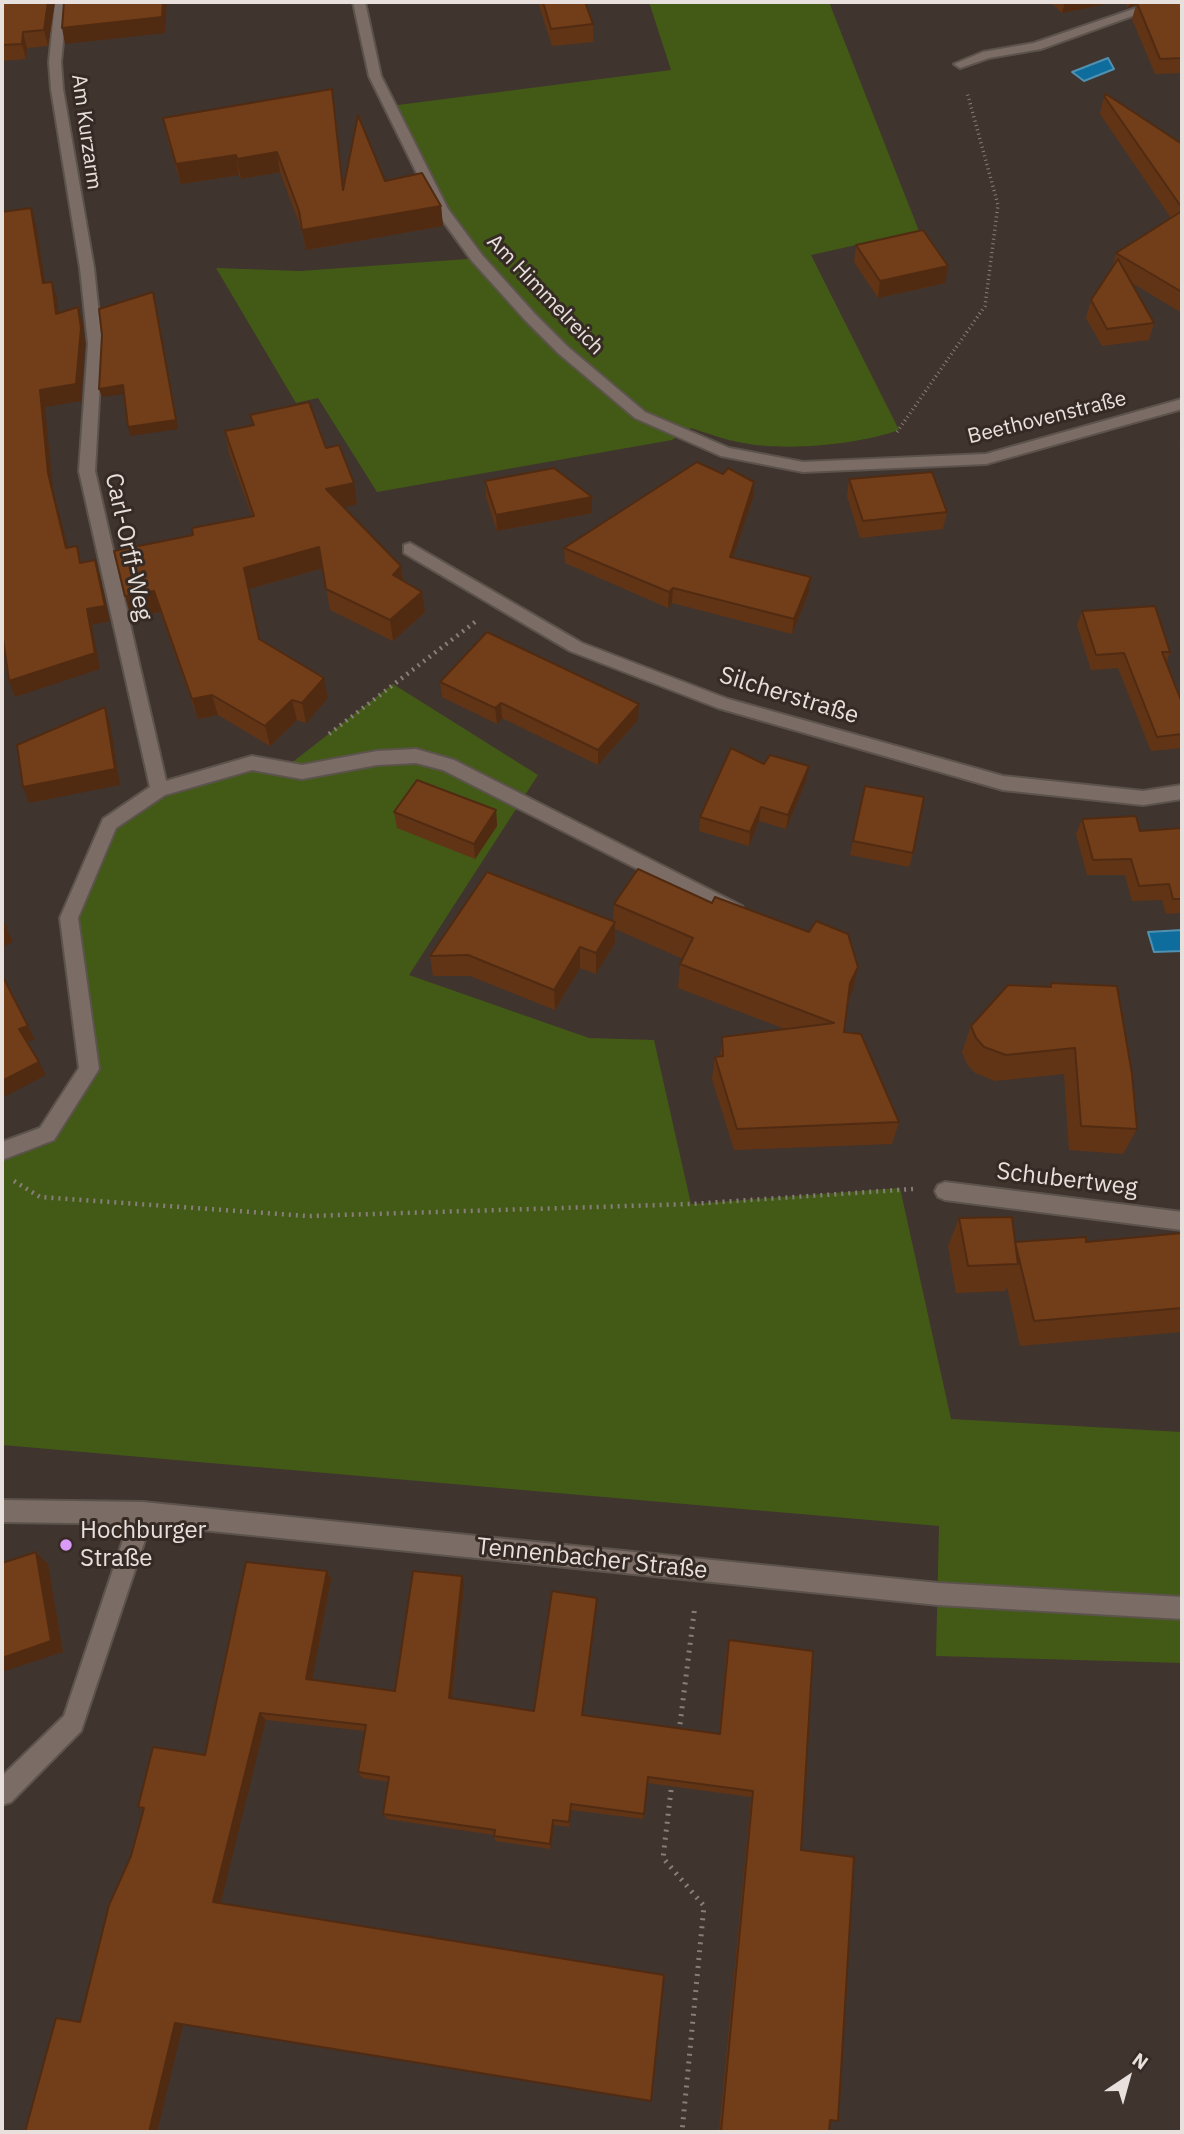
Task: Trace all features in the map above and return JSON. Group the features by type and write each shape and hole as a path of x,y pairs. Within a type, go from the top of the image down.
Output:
{"street":[{"name":"Am Kurzarm","path":"61,2 55,62 57,89 87,268"},
{"name":"Am Himmelreich","path":"359,2 375,76 442,210 477,258 563,351 640,415 726,452 803,467 879,464"},
{"path":"960,64 987,54 1037,46 1165,2"},
{"name":"Carl-Orff-Weg","path":"87,268 95,344 87,471 159,790"},
{"name":"Beethovenstraße","path":"879,464 986,459 1182,404"},
{"name":"Silcherstraße","path":"410,549 576,647 724,704 990,780 1143,798 1182,792"},
{"path":"2,1151 47,1134 89,1069 69,918 109,824 159,790 252,763 293,770 377,758 416,756 448,765 750,918"},
{"name":"Schubertweg","path":"945,1191 1182,1221"},
{"name":"Tennenbacher Straße","path":"2,1511 143,1513 938,1594 1182,1608"},
{"path":"2,1794 73,1723 143,1513"}],"path":[{"path":"879,464 985,306 998,205 960,64"},
{"path":"293,770 499,603"},
{"path":"11,1179 40,1197 307,1216 691,1204 901,1188 945,1191"},
{"path":"678,1734 699,1569"},
{"path":"673,1776 663,1858 704,1906 682,2132"}],"green space":[{"path":"649,2 829,2 919,231 811,255 899,430 862,440 797,447 732,441 691,428 672,440 377,492 318,398 296,403 216,268 300,271 481,258 445,209 390,106 671,70"},
{"path":"393,684 538,775 409,975 589,1038 654,1040 691,1204 900,1188 951,1419 1182,1432 1182,1663 936,1656 939,1526 2,1445 2,1157 49,1139 92,1072 72,917 111,825 164,793 251,765 281,771"}],"water":[{"path":"1108,58 1114,69 1084,81 1072,72"},
{"path":"1182,930 1182,951 1154,952 1148,932"}],"building":[{"path":"2,2 48,2 44,30 23,32 22,44 2,45"},
{"path":"64,2 163,2 162,17 62,28"},
{"path":"543,2 585,2 593,24 551,29"},
{"path":"1182,2 1182,58 1160,59 1137,3"},
{"path":"332,89 343,190 358,115 385,181 422,173 441,206 302,230 299,211 277,152 237,159 236,155 176,164 163,118"},
{"path":"1106,94 1182,144 1182,208 1104,96"},
{"path":"31,208 43,283 52,282 56,314 78,307 81,328 76,384 40,390 48,473 66,548 77,546 80,563 95,560 105,606 87,609 95,653 9,681 2,631 2,212"},
{"path":"1182,211 1182,292 1116,253"},
{"path":"923,230 948,266 880,281 856,245"},
{"path":"1118,259 1154,323 1107,329 1091,300"},
{"path":"153,292 176,420 128,427 123,385 99,389 102,335 99,309"},
{"path":"309,402 326,448 339,445 354,483 326,489 401,566 393,575 422,592 390,620 326,589 319,547 244,568 259,639 324,678 302,703 292,700 265,726 212,695 192,699 154,591 125,596 114,551 193,535 192,528 254,516 225,431 254,425 250,415"},
{"path":"697,462 723,474 728,468 754,482 730,557 811,577 794,619 673,588 669,592 564,548"},
{"path":"554,468 592,497 496,515 485,481"},
{"path":"932,472 947,512 863,521 849,479"},
{"path":"1155,606 1170,652 1162,652 1182,703 1182,734 1157,737 1124,653 1096,655 1082,611"},
{"path":"487,632 639,704 598,750 501,703 495,708 440,682"},
{"path":"105,707 115,769 23,787 17,745"},
{"path":"731,748 764,764 770,755 809,766 788,815 761,807 750,832 700,817"},
{"path":"417,780 496,810 474,844 394,812"},
{"path":"865,786 924,797 913,853 853,841"},
{"path":"1136,816 1140,831 1182,828 1182,899 1173,899 1169,884 1139,886 1131,859 1093,860 1082,819"},
{"path":"638,869 712,903 715,897 809,932 816,921 848,934 858,967 850,983 844,1032 861,1034 899,1122 737,1129 715,1057 723,1056 722,1037 834,1023 680,964 693,938 614,904"},
{"path":"487,872 615,922 596,953 580,947 554,990 468,955 430,956"},
{"path":"2,975 28,1026 19,1029 39,1062 2,1081"},
{"path":"1051,983 1117,986 1132,1074 1137,1129 1081,1126 1075,1048 1006,1055 984,1047 976,1038 971,1026 1008,985 1051,987"},
{"path":"1012,1217 1018,1264 968,1266 959,1218"},
{"path":"1182,1233 1182,1308 1034,1321 1015,1242 1086,1237 1086,1242"},
{"path":"36,1552 51,1641 2,1658 2,1563"},
{"path":"246,1562 327,1571 306,1679 395,1691 413,1571 462,1576 449,1698 534,1711 552,1591 597,1598 582,1715 720,1734 729,1640 813,1651 801,1850 854,1857 838,2121 830,2120 829,2132 721,2132 753,1791 648,1777 644,1814 571,1804 569,1822 553,1820 550,1844 494,1836 495,1830 383,1814 389,1777 358,1772 366,1725 260,1713 213,1902 664,1975 651,2101 175,2023 149,2132 25,2132 56,2018 80,2022 109,1905 131,1856 144,1808 138,1807 153,1747 205,1755"}],"place":[{"name":"Hochburger Straße","path":"66,1545"}]}
